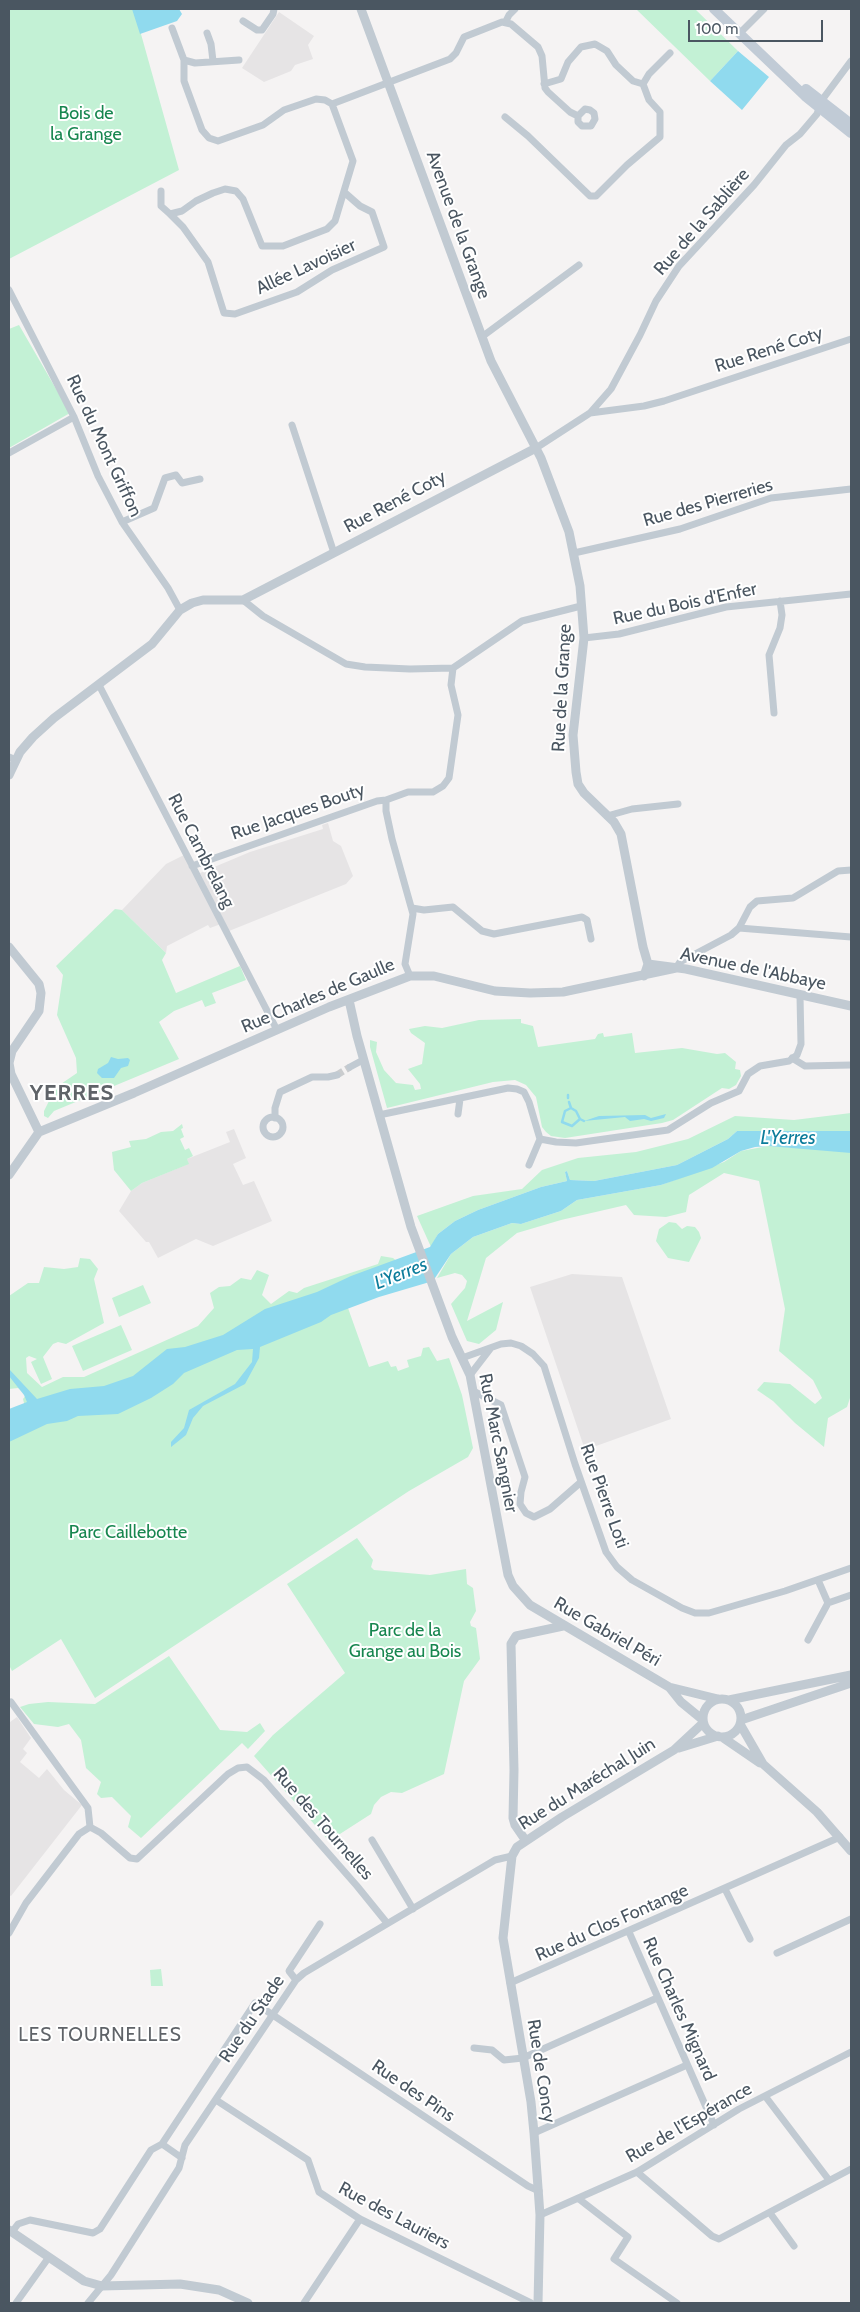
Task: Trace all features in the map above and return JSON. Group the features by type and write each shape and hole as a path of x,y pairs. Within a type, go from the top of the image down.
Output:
{"main road":[{"path":"714,9 851,134"},
{"path":"821,105 833,110 851,124"}],"street":[{"path":"243,21 257,30 262,30 273,14 274,9"},
{"name":"Avenue de la Grange","path":"360,9 491,361 536,448"},
{"path":"506,22 508,15 515,9"},
{"path":"740,33 764,9"},
{"path":"332,104 450,59 468,34 506,22"},
{"path":"506,22 538,47 542,56 544,84 548,92 570,112 578,116"},
{"path":"161,190 161,206 170,214 182,211 196,201 213,193 225,189 236,191 242,199 262,246 283,246 330,227 335,221 353,161 332,104 326,100 316,99 284,110 263,125 218,141 209,138 202,130 184,81 184,60 172,28"},
{"path":"207,33 211,44 213,62"},
{"path":"544,84 561,79 568,62 581,47 595,44 607,51 616,65 633,81 644,84"},
{"path":"505,117 528,136 590,196 596,196 627,165 660,137 660,112 649,100 644,84 649,74 670,53"},
{"path":"184,60 195,63 239,60"},
{"name":"Rue de la Sablière","path":"590,413 611,388 656,301 679,266 754,185 786,145 800,134 851,61"},
{"name":"Allée Lavoisier","path":"170,214 183,228 208,262 224,313 236,314 296,292 332,270 384,247 372,212 360,206 344,192"},
{"path":"482,336 579,265"},
{"name":"Rue du Mont Griffon","path":"9,290 74,417 98,476 122,522 168,588 180,610"},
{"name":"Rue René Coty","path":"9,775 12,759 40,730 152,644 180,610 192,603 203,600 243,600 536,448 590,413 644,406 664,401 851,340"},
{"path":"9,454 74,417"},
{"path":"292,425 334,553"},
{"name":"Rue de la Grange","path":"536,448 561,508 574,553 580,586 584,638 575,711 574,756 578,784 589,799 614,822 621,834 648,964"},
{"path":"122,522 154,508 165,478 176,474 182,483 200,479"},
{"name":"Rue des Pierreries","path":"574,553 680,529 771,498 851,489"},
{"name":"Rue du Bois d'Enfer","path":"584,638 619,634 726,607 851,594"},
{"path":"243,600 263,616 346,664 365,668 453,668 522,621 581,606"},
{"path":"774,713 770,656 780,628 782,615 780,601"},
{"name":"Rue Jacques Bouty","path":"192,866 377,801 386,800 408,792 433,792 442,786 449,778 458,715 452,685 453,668"},
{"name":"Rue Cambrelang","path":"99,685 277,1030"},
{"path":"386,800 386,811 392,839 412,908 413,924 405,964 410,976"},
{"path":"607,816 632,809 678,804"},
{"path":"676,968 680,962 730,935 739,928 750,907 757,902 793,898 838,871 851,870"},
{"path":"412,908 424,910 453,907 482,931 494,934 582,917 587,920 591,939"},
{"path":"739,928 851,937"},
{"path":"9,947 39,984 41,992 39,1011 12,1051 9,1062 11,1074 39,1132 9,1175"},
{"path":"644,976 648,964"},
{"name":"Avenue de l'Abbaye","path":"648,964 676,968 851,1006"},
{"name":"Rue Charles de Gaulle","path":"39,1132 348,1000 410,976 434,976 495,991 530,993 563,992 676,968"},
{"path":"540,1139 576,1143 668,1130 711,1103 738,1091 748,1074 760,1066 789,1061 797,1055 801,1044 800,996"},
{"path":"348,1000 378,1115 508,1088 517,1089 524,1092 529,1102 540,1139 529,1165"},
{"path":"792,1058 805,1066 851,1065"},
{"path":"350,1067 363,1060"},
{"path":"275,1118 275,1108 280,1092 312,1077 328,1078 337,1074"},
{"path":"458,1114 460,1098"},
{"name":"Rue Marc Sangnier","path":"378,1115 418,1246 470,1375 478,1428 508,1575 513,1586 530,1605"},
{"name":"Rue Pierre Loti","path":"462,1358 501,1344 511,1343 521,1346 534,1354 544,1366 601,1540 617,1567 632,1580 689,1611 709,1612 818,1580 851,1568"},
{"path":"470,1375 490,1349"},
{"path":"473,1391 501,1405 525,1477 520,1504 526,1513 534,1517 550,1509 581,1482"},
{"path":"818,1580 828,1603"},
{"path":"808,1640 828,1603 851,1595"},
{"name":"Rue Gabriel Péri","path":"530,1605 669,1687 718,1699"},
{"path":"526,1841 515,1825 513,1818 514,1770 511,1644 516,1636 563,1626"},
{"path":"851,1675 729,1700 718,1699 708,1704 703,1715 703,1722 709,1732 720,1736 763,1764 811,1806 851,1851"},
{"path":"720,1736 733,1733 740,1722 851,1683"},
{"name":"Rue Gabriel Péri","path":"669,1687 681,1702 703,1722"},
{"path":"729,1700 738,1708 740,1722 763,1764"},
{"path":"9,1933 26,1903 78,1834 90,1827 88,1808 11,1702"},
{"name":"Rue du Maréchal Juin","path":"517,1847 562,1817 674,1750 703,1722"},
{"name":"Rue du Maréchal Juin","path":"674,1750 720,1736"},
{"name":"Rue des Tournelles","path":"90,1827 101,1833 130,1858 137,1859 228,1774 238,1768 247,1766 264,1780 387,1923"},
{"name":"Rue du Clos Fontange","path":"510,1983 629,1932 840,1837"},
{"path":"372,1840 413,1909"},
{"name":"Rue de Concy","path":"517,1847 512,1856 503,1938 534,2133 540,2215 538,2303"},
{"name":"Rue du Stade","path":"88,2303 111,2275 179,2168 185,2145 296,1980 387,1923 496,1860 512,1856"},
{"path":"725,1889 750,1939"},
{"path":"777,1953 851,1919"},
{"path":"296,1980 289,1971 320,1924"},
{"name":"Rue Charles Mignard","path":"629,1932 714,2124"},
{"path":"474,2048 492,2050 504,2060 523,2058 657,1998"},
{"name":"Rue des Pins","path":"162,2144 254,2003 521,2182 539,2191"},
{"name":"Rue de l'Espérance","path":"540,2215 637,2172 714,2124 851,2052"},
{"path":"534,2133 687,2066"},
{"path":"765,2096 829,2180"},
{"name":"Rue des Lauriers","path":"216,2100 308,2160 319,2192 360,2219 531,2303"},
{"path":"182,2158 162,2144 151,2150 100,2229 93,2233 30,2220 18,2224 10,2231 84,2282 102,2286 180,2284 219,2290 248,2303"},
{"path":"637,2172 712,2236 719,2239 851,2168"},
{"path":"579,2199 628,2237 614,2259 677,2303"},
{"path":"770,2213 794,2246"},
{"path":"304,2303 360,2219"},
{"path":"16,2303 49,2257"}],"shaded area":[{"path":"279,12 314,36 308,45 313,59 295,65 291,71 264,82 242,68"},
{"path":"328,823 333,841 341,846 353,876 346,884 229,931 200,873 250,852 323,829 322,825"},
{"path":"186,854 221,924 210,928 208,925 167,946 166,953 122,910 166,864"},
{"path":"234,1129 246,1158 233,1164 243,1185 254,1181 272,1221 213,1246 196,1239 158,1258 149,1242 146,1242 119,1211 131,1191 142,1183 188,1164 187,1159 230,1142 226,1132"},
{"path":"572,1274 622,1277 671,1419 585,1450 530,1287"},
{"path":"17,1717 31,1738 23,1749 27,1753 20,1762 39,1778 47,1769 64,1790 82,1805 11,1896 9,1895 9,1721"}],"green space":[{"name":"Bois de la Grange","path":"9,9 134,9 179,170 9,259"},
{"path":"636,9 695,9 738,51 710,81"},
{"path":"19,325 70,413 9,448 9,329"},
{"path":"115,909 122,910 166,953 162,960 176,993 240,966 246,980 212,993 216,1003 205,1007 202,1000 174,1011 159,1022 179,1059 54,1111 48,1118 44,1116 44,1111 52,1095 58,1086 77,1073 76,1058 57,1015 63,975 56,966"},
{"path":"521,1019 521,1023 533,1026 538,1047 595,1039 598,1034 603,1033 604,1037 632,1033 635,1053 682,1048 717,1054 725,1053 736,1062 735,1069 740,1070 741,1076 736,1085 729,1089 722,1088 673,1120 565,1138 551,1136 546,1132 542,1127 536,1097 526,1085 515,1080 493,1082 387,1108 370,1047 370,1040 377,1042 376,1052 384,1070 396,1083 413,1085 415,1090 421,1089 420,1084 408,1069 422,1064 425,1043 411,1033 409,1029 425,1026 442,1028 479,1020"},
{"path":"851,1113 851,1131 737,1131 728,1139 677,1165 594,1181 570,1180 567,1171 565,1172 567,1181 541,1187 478,1210 455,1221 438,1234 431,1247 417,1216 473,1196 522,1189 542,1170 578,1158 636,1152 688,1139 735,1116 794,1120"},
{"path":"182,1124 183,1128 181,1129 184,1137 180,1139 185,1150 189,1148 193,1156 187,1159 189,1164 142,1183 131,1191 114,1170 112,1152 131,1147 129,1141 146,1139 161,1132 173,1131"},
{"path":"768,1146 851,1151 851,1395 847,1407 828,1418 824,1447 795,1423 773,1401 757,1390 764,1382 790,1384 815,1404 822,1398 813,1380 779,1351 785,1309 759,1181 724,1173 689,1195 686,1212 666,1217 634,1215 626,1205 561,1220 517,1233 486,1258 467,1321 503,1302 496,1330 479,1344 467,1341 451,1304 465,1288 467,1281 462,1275 455,1273 437,1278 451,1254 473,1237 512,1223 521,1224 561,1211 577,1200 661,1185 724,1162 741,1151"},
{"path":"669,1222 676,1223 682,1229 687,1226 695,1227 699,1232 701,1238 689,1262 668,1258 656,1241 659,1229"},
{"path":"381,1256 393,1258 399,1263 141,1381 25,1407 23,1399 26,1395 18,1388 9,1389 9,1296 28,1283 39,1283 44,1267 64,1269 78,1267 80,1258 90,1259 98,1269 94,1279 104,1323 66,1344 58,1342 53,1344 43,1357 52,1379 41,1384 31,1362 37,1359 29,1356 26,1358 27,1373 42,1387 63,1377 84,1377 198,1326 214,1308 210,1293 219,1287 230,1286 241,1278 251,1280 257,1270 269,1275 262,1295 271,1304 289,1291 297,1293 304,1288 378,1264"},
{"path":"143,1285 151,1303 119,1317 112,1298"},
{"name":"Parc Caillebotte","path":"348,1308 369,1367 388,1361 391,1367 396,1366 398,1371 409,1367 407,1360 421,1356 423,1348 429,1347 437,1361 449,1358 462,1395 473,1448 468,1457 409,1491 95,1698 61,1639 12,1671 9,1665 9,1440 46,1422 179,1374 235,1349"},
{"path":"121,1325 132,1350 83,1371 72,1346"},
{"name":"Parc de la Grange au Bois","path":"357,1538 373,1560 371,1567 374,1570 430,1575 466,1569 467,1584 473,1588 476,1611 470,1622 471,1626 476,1628 480,1659 464,1681 444,1774 402,1793 391,1792 381,1797 374,1805 371,1814 329,1841 254,1756 273,1735 345,1673 287,1584"},
{"path":"169,1656 220,1730 247,1732 260,1723 265,1731 248,1749 242,1743 141,1838 128,1827 131,1816 112,1797 101,1798 97,1794 101,1782 86,1768 81,1740 69,1724 58,1727 34,1724 20,1707 48,1702 95,1704"},
{"path":"161,1969 163,1986 151,1986 150,1970"}],"water":[{"path":"132,9 179,9 182,14 177,21 140,34"},
{"path":"738,51 769,77 742,110 710,81"},
{"path":"111,1057 118,1059 128,1058 130,1060 128,1066 121,1068 114,1078 102,1078 97,1073 98,1069 108,1063"},
{"path":"666,1114 664,1118 651,1121 644,1119 630,1121 625,1117 584,1121 599,1116 645,1115 651,1118"},
{"name":"L'Yerres","path":"737,1131 851,1131 851,1153 768,1146 755,1147 741,1151 712,1168 661,1185 577,1200 561,1211 521,1224 512,1223 473,1237 451,1254 433,1281 379,1297 331,1315 321,1322 260,1347 259,1358 245,1384 203,1406 193,1418 186,1435 171,1447 171,1442 184,1428 189,1410 235,1384 252,1362 253,1349 237,1350 184,1373 173,1384 151,1398 118,1414 78,1416 67,1421 47,1424 9,1442 9,1409 27,1402 24,1395 9,1376 9,1369 37,1399 70,1389 104,1386 133,1376 167,1349 185,1347 223,1335 265,1309 317,1292 351,1276 430,1247 438,1234 455,1221 478,1210 541,1187 567,1181 565,1172 567,1171 570,1180 594,1181 677,1165 728,1139"}],"waterway":[{"path":"569,1102 571,1108 584,1121"},
{"path":"571,1108 565,1111 562,1122 572,1126 580,1119"}],"tunnel":[{"path":"337,1075 350,1067"}],"district":[{"name":"YERRES","path":"72,1094"},
{"name":"LES TOURNELLES","path":"100,2035"}]}
